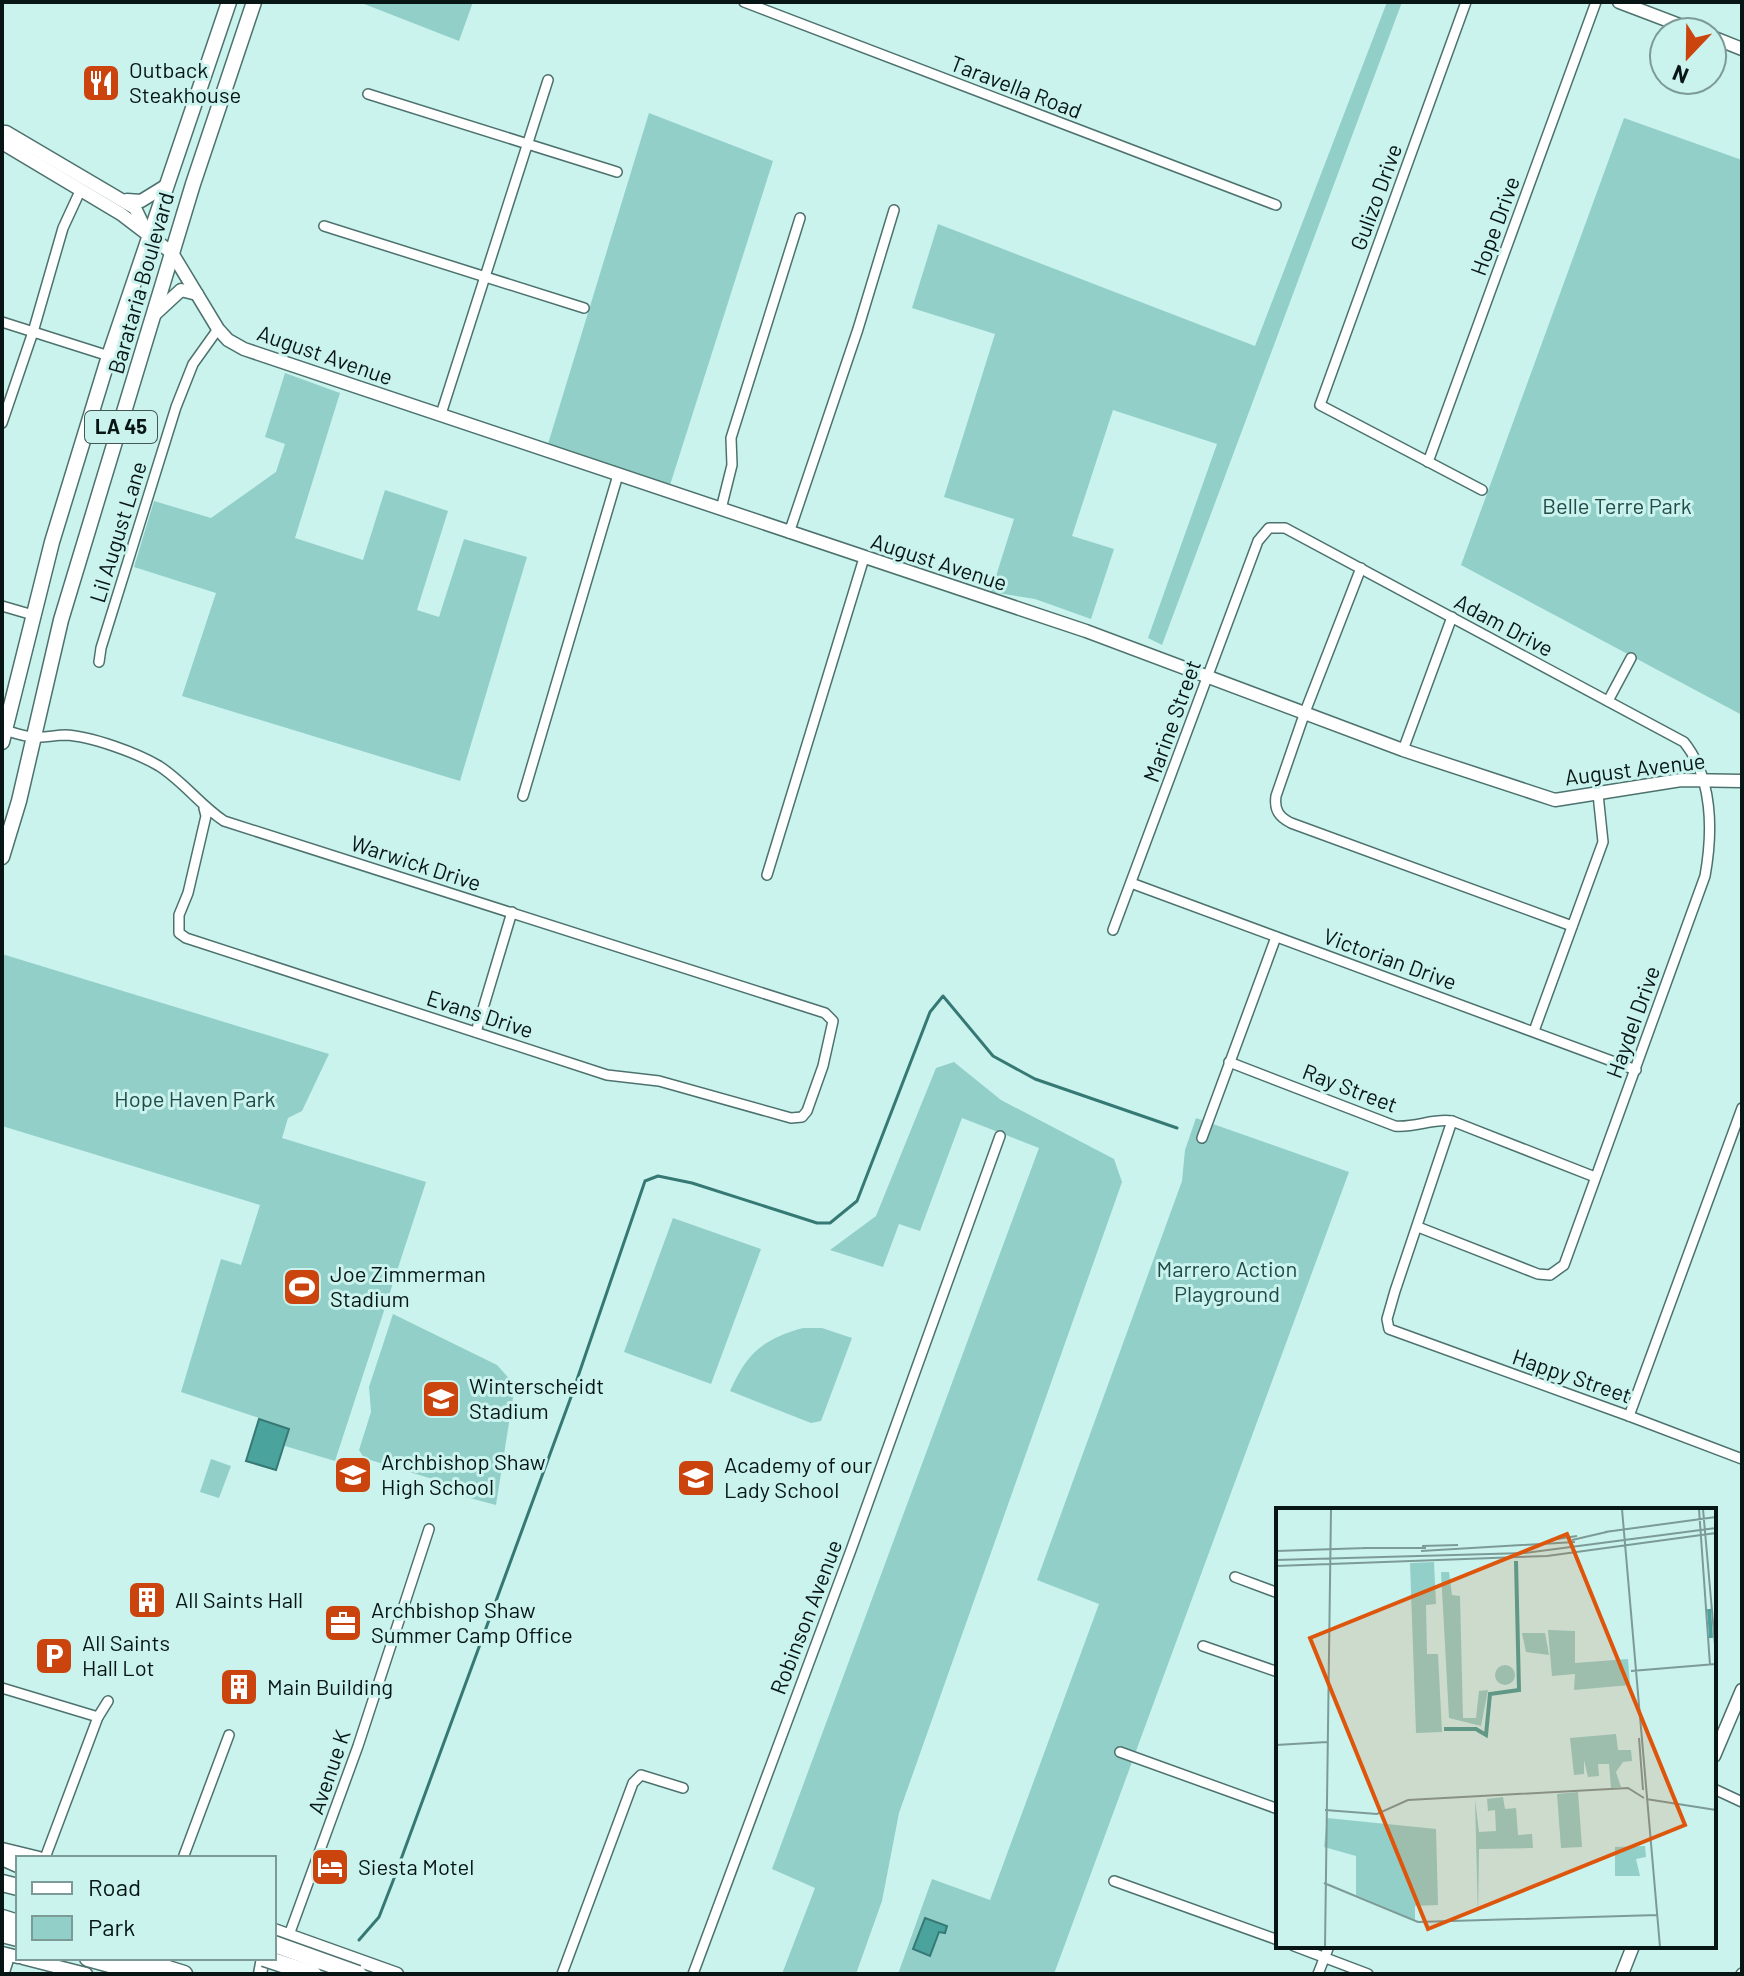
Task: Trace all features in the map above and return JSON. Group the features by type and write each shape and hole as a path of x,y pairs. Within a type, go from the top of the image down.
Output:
{"highway":[{"path":"276,1945 358,1974"},
{"path":"95,1960 146,1974"},
{"path":"138,1960 184,1974"},
{"path":"269,1960 313,1974"}],"main road":[{"name":"Barataria Boulevard","path":"3,736 52,542 109,356 229,2"},
{"name":"Barataria Boulevard","path":"2,857 19,801 61,620 172,253 254,2"}],"street":[{"name":"Taravella Road","path":"744,2 1276,205"},
{"name":"Gulizo Drive","path":"1428,462 1320,405 1466,2"},
{"name":"Hope Drive","path":"1428,462 1596,2"},
{"path":"1619,2 1650,8"},
{"path":"441,414 548,80"},
{"path":"368,94 617,172"},
{"path":"2,132 135,208 150,238"},
{"path":"2,143 121,214 172,253"},
{"path":"121,199 141,201 167,185"},
{"path":"2,423 33,332 63,228 81,189"},
{"path":"789,533 858,329 894,210"},
{"path":"721,509 732,465 731,438 800,218"},
{"path":"324,226 584,308"},
{"name":"August Avenue","path":"172,253 218,329 228,340 244,349 1086,631 1403,750 1555,800 1703,778 1742,781"},
{"path":"155,314 181,290 197,294"},
{"path":"2,322 109,356"},
{"name":"Lil August Lane","path":"99,662 176,407 193,364 218,329"},
{"path":"1428,462 1482,490"},
{"path":"523,796 618,475"},
{"name":"Adam Drive","path":"1269,528 1285,528 1684,742 1695,755 1703,778"},
{"name":"Marine Street","path":"1113,930 1258,541 1269,528"},
{"path":"767,875 864,558"},
{"path":"1361,568 1276,796 1274,805 1277,813 1291,823 1572,926"},
{"path":"2,606 33,615"},
{"path":"1403,750 1452,617"},
{"path":"1608,701 1631,658"},
{"name":"Warwick Drive","path":"3,736 32,738 65,735 133,755 157,765 187,786 204,808 224,821 831,1017 833,1021 823,1066 807,1111 802,1117 791,1118"},
{"name":"Haydel Drive","path":"1418,1227 1538,1274 1558,1272 1568,1256 1705,876 1711,843 1703,778"},
{"path":"1534,1031 1603,842 1598,794"},
{"name":"Evans Drive","path":"204,808 206,816 179,915 179,933 186,938 607,1075 659,1081 791,1118"},
{"name":"Victorian Drive","path":"1131,883 1636,1070"},
{"path":"476,1032 512,912"},
{"path":"1202,1138 1276,937"},
{"name":"Ray Street","path":"1229,1062 1395,1126 1408,1127 1443,1119 1452,1121 1595,1177"},
{"path":"1629,1416 1742,1108"},
{"path":"1418,1227 1452,1121"},
{"name":"Robinson Avenue","path":"693,1974 851,1550 1000,1136"},
{"name":"Happy Street","path":"1418,1227 1387,1319 1389,1329 1742,1459"},
{"name":"Avenue K","path":"289,1935 358,1746 429,1529"},
{"path":"1235,1577 1276,1592"},
{"path":"1203,1646 1276,1671"},
{"path":"2,1688 98,1717"},
{"path":"1716,1751 1742,1690"},
{"path":"46,1856 98,1717 108,1701"},
{"path":"184,1856 229,1735"},
{"path":"1120,1752 1276,1808"},
{"path":"562,1974 633,1783 641,1775 683,1788"},
{"path":"1716,1790 1742,1802"},
{"path":"2,1849 31,1856"},
{"path":"1114,1881 1276,1939"},
{"path":"276,1931 397,1974"},
{"path":"285,1974 297,1959 321,1946"},
{"path":"1300,1948 1368,1974"},
{"path":"1318,1974 1328,1948"},
{"path":"1622,1974 1632,1948"},
{"path":"4,1974 13,1956"},
{"path":"29,1960 86,1974"}],"green space":[{"path":"359,2 473,2 459,41"},
{"path":"1387,2 1402,2 1162,645 1148,638 1217,444 1113,410 1072,536 1114,549 1091,619 1035,599 991,592 1014,519 944,497 995,334 912,308 938,224 1255,346"},
{"path":"649,113 773,161 670,485 548,444"},
{"name":"Belle Terre Park","path":"1624,118 1742,160 1742,715 1461,565"},
{"path":"285,373 340,393 295,538 363,560 385,490 448,511 417,610 439,617 464,539 527,557 460,781 182,696 216,593 134,567 154,501 211,518 276,472 285,444 265,437"},
{"name":"Hope Haven Park","path":"2,954 329,1054 302,1111 288,1118 282,1138 426,1182 335,1461 285,1446 289,1428 181,1392 221,1259 241,1265 260,1205 2,1126"},
{"path":"954,1062 1001,1100 1114,1159 1122,1182 899,1813 882,1901 856,1974 782,1974 815,1888 772,1869 1039,1148 962,1118 920,1231 899,1224 883,1267 830,1250 876,1216 936,1068"},
{"name":"Marrero Action Playground","path":"1196,1118 1349,1172 1054,1974 898,1974 932,1879 990,1900 1099,1604 1037,1580 1182,1181 1185,1150"},
{"path":"673,1218 761,1249 711,1384 624,1352"},
{"name":"Winterscheidt Stadium","path":"393,1314 497,1365 515,1385 496,1505 443,1491 439,1481 364,1458 359,1450 371,1412 369,1387"},
{"path":"803,1328 822,1328 852,1338 821,1421 811,1423 730,1391 743,1367 758,1349 777,1337"},
{"path":"211,1459 231,1466 219,1498 200,1492"}],"shaded area":[{"path":"259,1419 289,1429 276,1470 246,1461"},
{"path":"925,1918 947,1926 945,1933 939,1932 930,1956 913,1949"}],"waterway":[{"path":"359,1940 379,1917 393,1881 571,1397 645,1181 658,1176 692,1183 817,1223 830,1223 857,1201 930,1012 943,996 993,1056 1035,1079 1177,1128"}],"place":[{"name":"Outback Steakhouse","path":"101,83"},
{"name":"Joe Zimmerman Stadium","path":"302,1287"},
{"name":"Winterscheidt Stadium","path":"441,1399"},
{"name":"Archbishop Shaw High School","path":"353,1475"},
{"name":"Academy of our Lady School","path":"696,1478"},
{"name":"All Saints Hall","path":"147,1600"},
{"name":"Archbishop Shaw Summer Camp Office","path":"343,1623"},
{"name":"All Saints Hall Lot","path":"54,1656"},
{"name":"Main Building","path":"239,1687"},
{"name":"Siesta Motel","path":"330,1867"}]}
